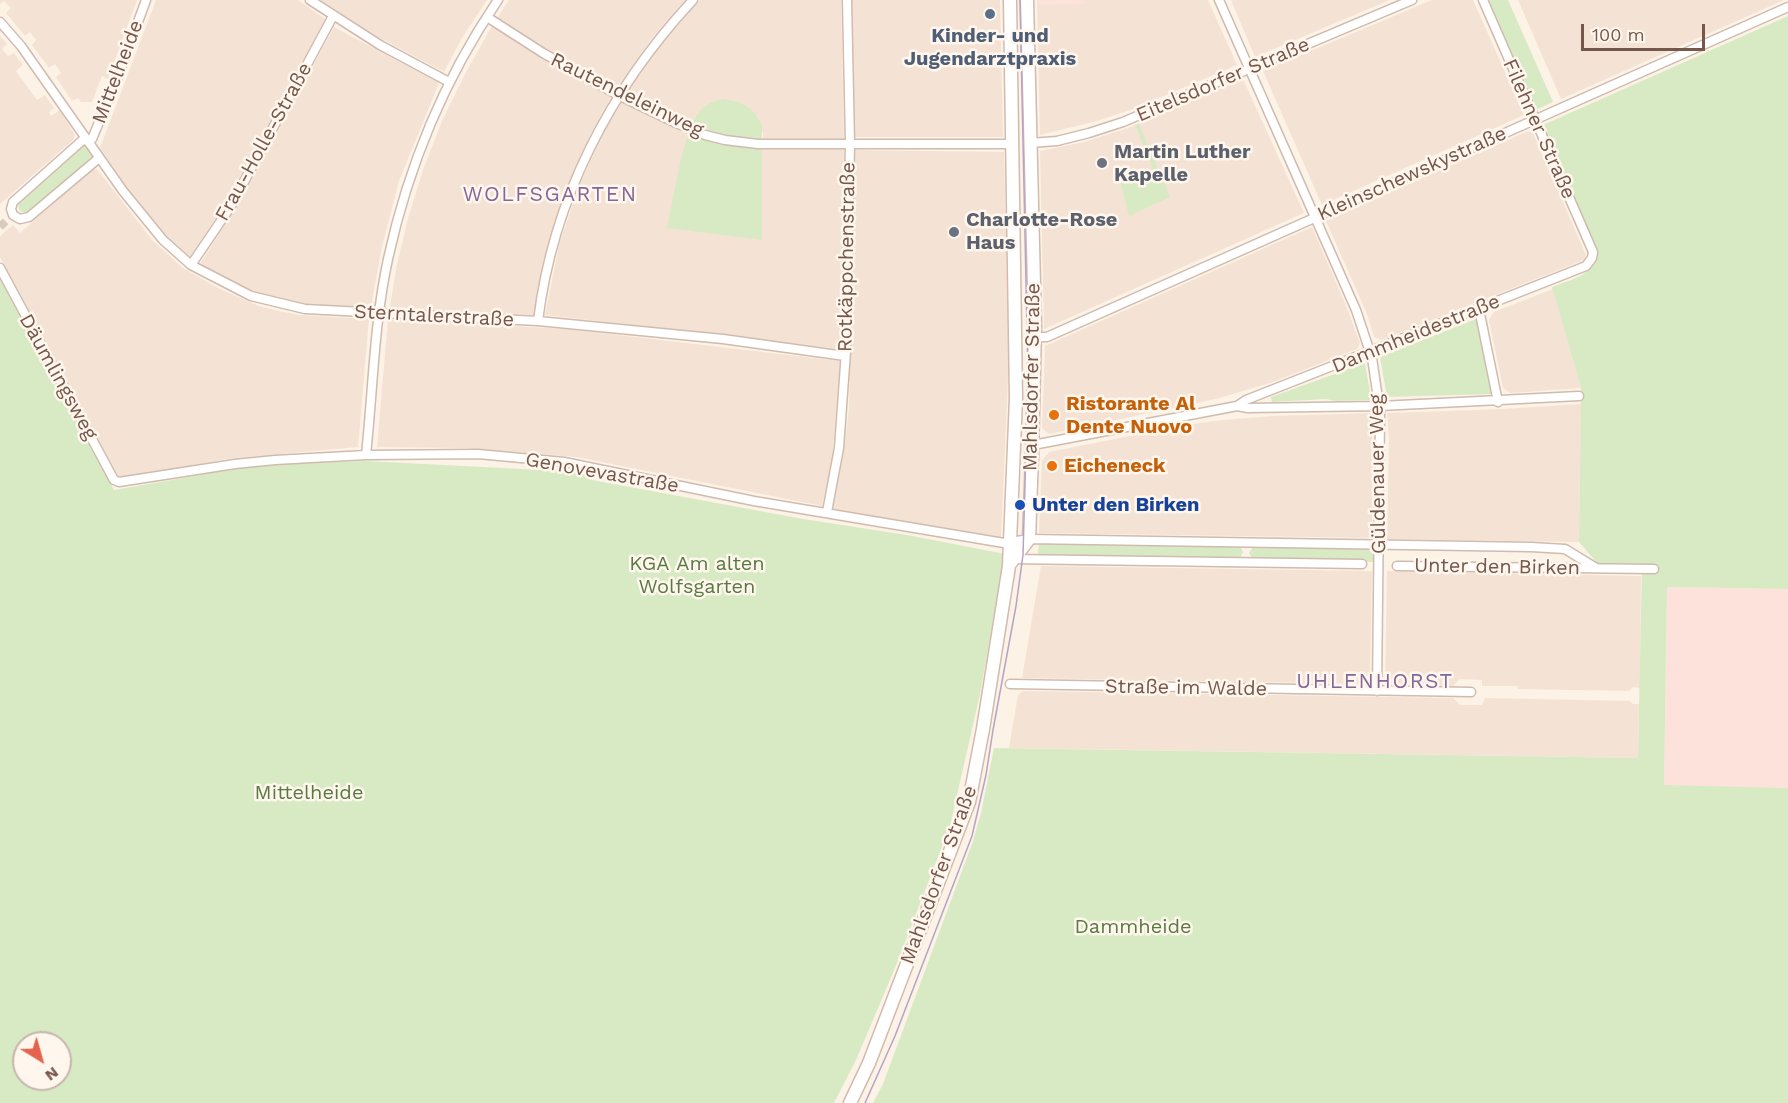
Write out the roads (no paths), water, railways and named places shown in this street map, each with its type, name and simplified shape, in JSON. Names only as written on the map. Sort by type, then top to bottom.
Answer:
[{"type":"main road","name":"Mahlsdorfer Straße","points":[[850,1103],[869,1063],[969,802],[1010,561],[1016,398],[1010,0]]},
{"type":"main road","name":"Mahlsdorfer Straße","points":[[1010,561],[1029,539],[1033,445],[1035,337],[1027,0]]},
{"type":"main road","points":[[1013,144],[1030,143]]},
{"type":"street","name":"Mittelheide","points":[[99,158],[29,217],[20,219],[11,217],[13,202],[87,140],[92,139],[146,0]]},
{"type":"street","points":[[310,0],[380,45],[450,82]]},
{"type":"street","points":[[366,455],[380,313],[388,260],[401,209],[419,153],[450,82],[498,0]]},
{"type":"street","points":[[538,321],[549,260],[565,205],[589,147],[618,95],[661,36],[693,0]]},
{"type":"street","name":"Rotkäppchenstraße","points":[[827,512],[839,448],[845,356],[850,143],[847,0]]},
{"type":"street","name":"Güldenauer Weg","points":[[1219,0],[1316,217],[1356,310],[1371,353],[1380,406],[1377,691]]},
{"type":"street","name":"Eitelsdorfer Straße","points":[[1030,143],[1078,136],[1123,122],[1412,0]]},
{"type":"street","name":"Filehner Straße","points":[[1483,0],[1593,252],[1592,258]]},
{"type":"street","name":"Kleinschewskystraße","points":[[1035,337],[1047,337],[1788,7]]},
{"type":"street","name":"Frau-Holle-Straße","points":[[191,265],[231,206],[333,16]]},
{"type":"street","name":"Rautendeleinweg","points":[[487,17],[543,53],[618,95],[693,131],[725,140],[758,144],[1013,144]]},
{"type":"street","name":"Sterntalerstraße","points":[[0,22],[21,46],[145,221],[191,265],[240,292],[265,301],[305,309],[538,321],[723,339],[845,356]]},
{"type":"street","name":"Dammheidestraße","points":[[1237,406],[1246,400],[1371,353],[1586,266],[1592,258]]},
{"type":"street","name":"Däumlingsweg","points":[[0,268],[114,480],[119,482]]},
{"type":"street","points":[[1479,309],[1498,402]]},
{"type":"street","points":[[1033,445],[1237,406],[1248,408],[1380,406],[1498,402],[1579,396]]},
{"type":"street","name":"Genovevastraße","points":[[119,482],[235,464],[366,455],[478,454],[564,462],[754,501],[1004,543],[1029,539]]},
{"type":"street","name":"Unter den Birken","points":[[1029,539],[1565,549],[1596,568]]},
{"type":"street","points":[[1010,561],[1362,564]]},
{"type":"street","name":"Unter den Birken","points":[[1397,566],[1654,569]]},
{"type":"street","name":"Straße im Walde","points":[[1010,684],[1471,692]]},
{"type":"tunnel","points":[[0,227],[8,219]]},
{"type":"tram line","points":[[865,1103],[895,1036],[972,836],[986,775],[1016,606],[1023,555],[1028,376],[1020,0]]},
{"type":"place","name":"Kinder- und Jugendarztpraxis","points":[[990,14]]},
{"type":"place","name":"Martin Luther Kapelle","points":[[1102,163]]},
{"type":"place","name":"Charlotte-Rose Haus","points":[[954,232]]},
{"type":"place","name":"Ristorante Al Dente Nuovo","points":[[1054,415]]},
{"type":"place","name":"Eicheneck","points":[[1052,466]]},
{"type":"place","name":"Unter den Birken","points":[[1020,505]]},
{"type":"district","name":"WOLFSGARTEN","points":[[550,195]]},
{"type":"district","name":"UHLENHORST","points":[[1375,682]]},
{"type":"park label","name":"KGA Am alten Wolfsgarten","points":[[697,576]]},
{"type":"park label","name":"Dammheide","points":[[1133,927]]}]
